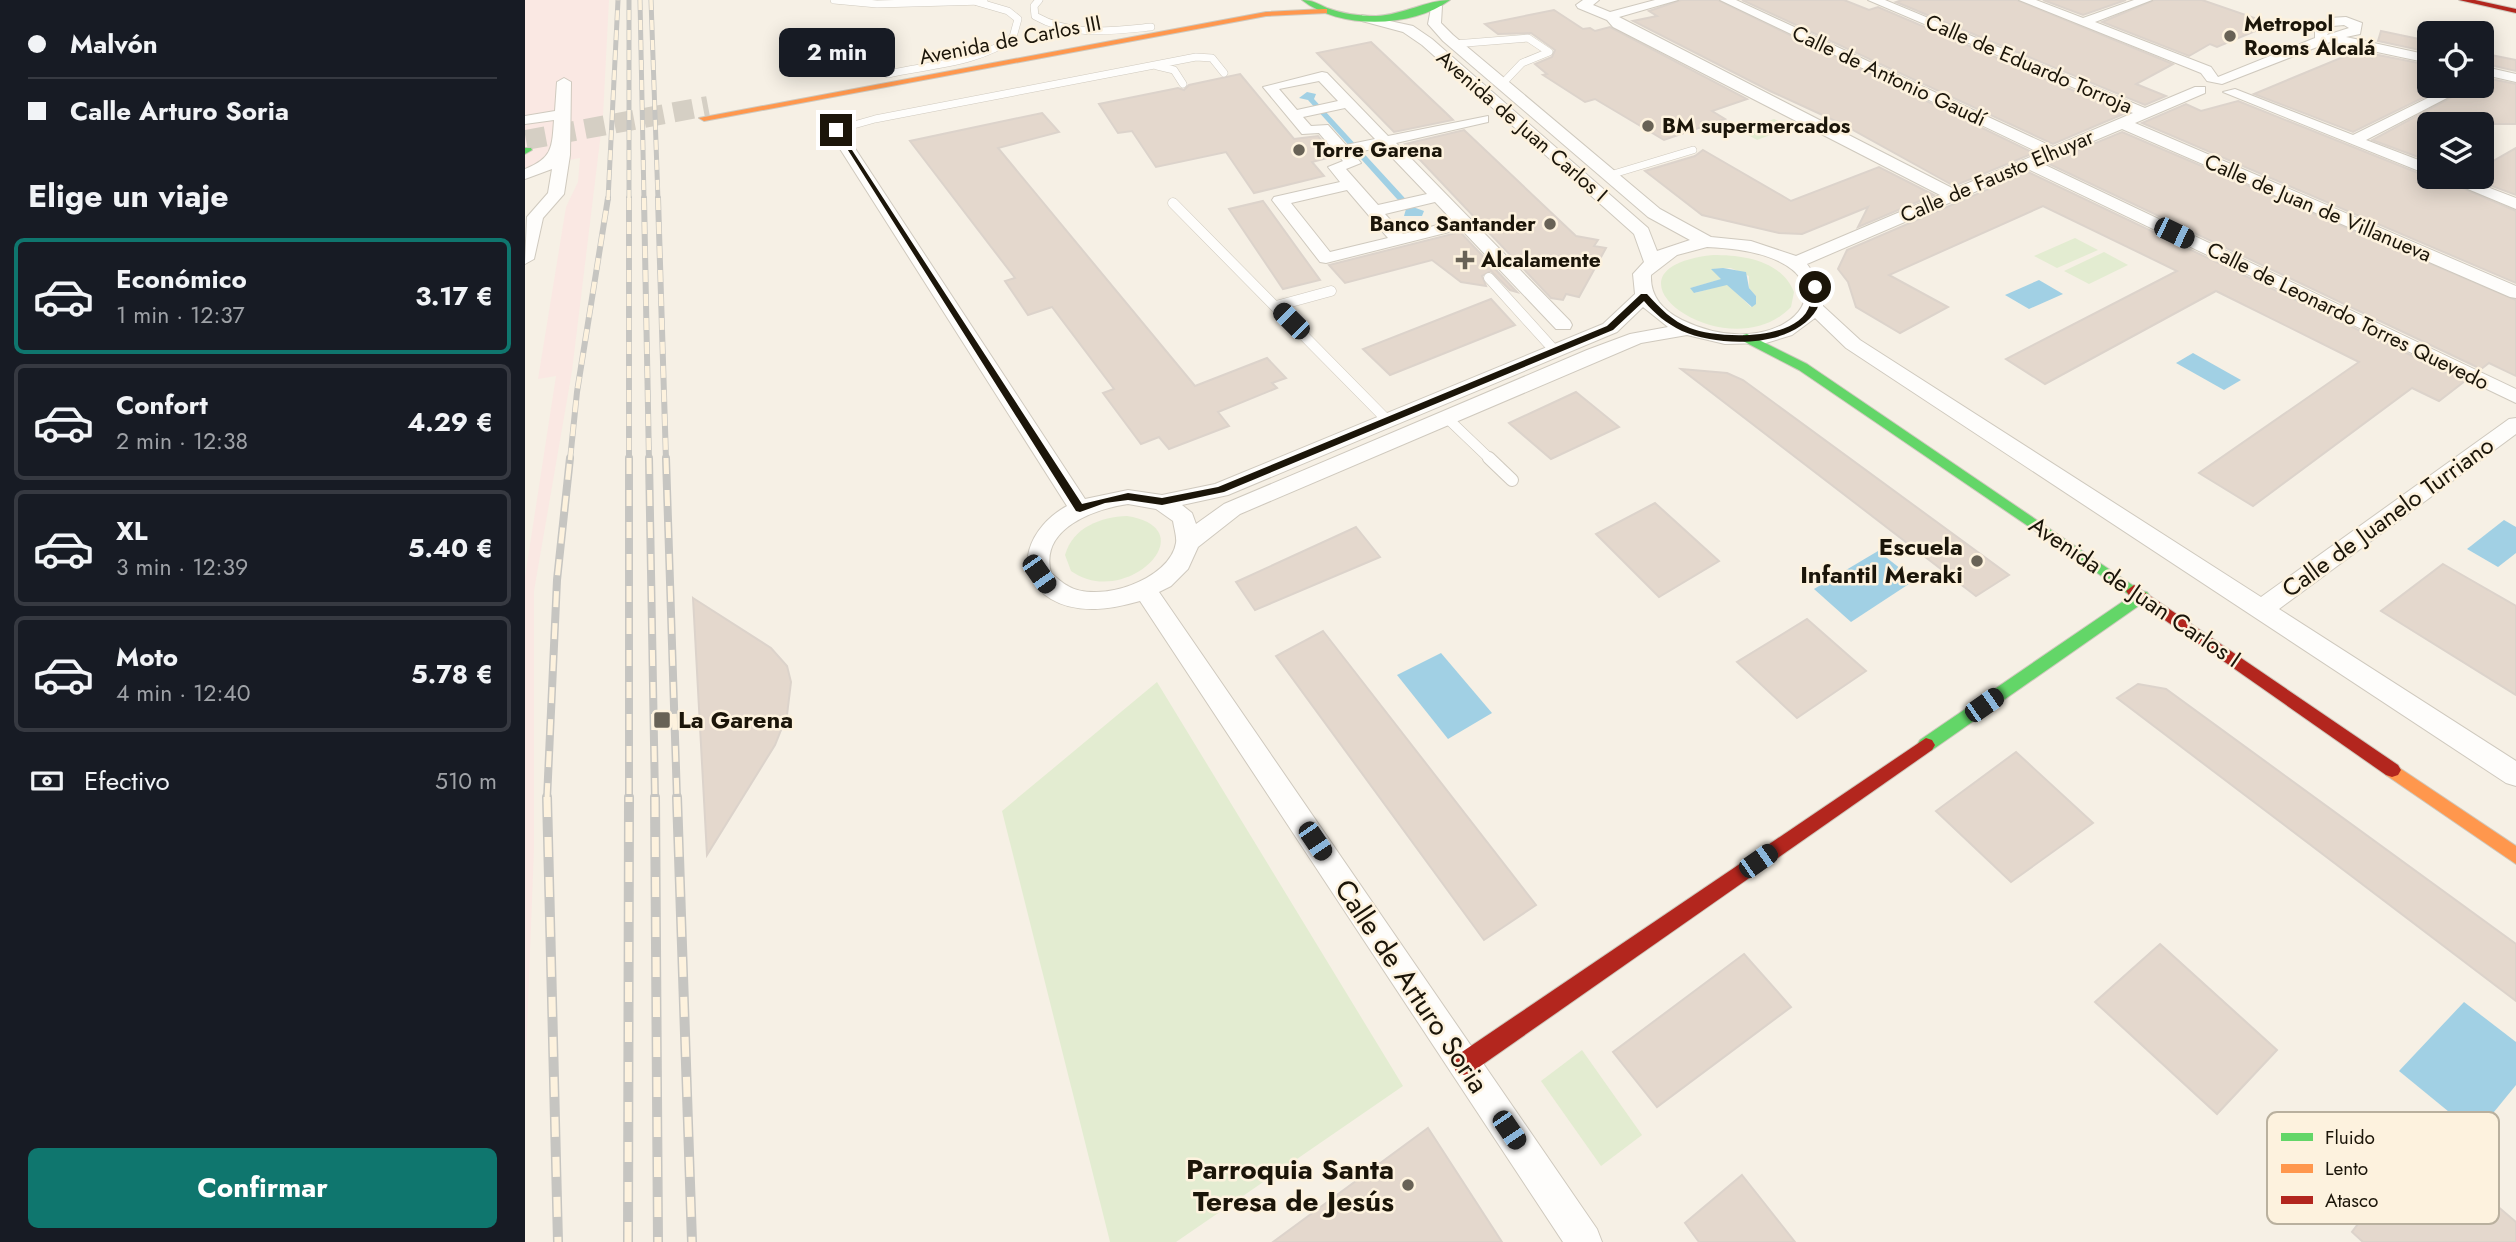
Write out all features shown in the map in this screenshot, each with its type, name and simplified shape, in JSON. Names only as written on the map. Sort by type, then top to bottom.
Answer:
[{"type":"main road","name":"Avenida de Carlos III","points":[[1280,0],[1151,27],[888,74],[706,112],[1266,14],[1324,11]]},
{"type":"main road","points":[[1305,0],[1324,11],[1367,18],[1405,15],[1441,3]]},
{"type":"main road","points":[[2463,0],[2516,11]]},
{"type":"main road","points":[[2496,0],[2516,4]]},
{"type":"main road","name":"Avenida de Juan Carlos I","points":[[1747,338],[1803,367],[2142,596],[2516,856]]},
{"type":"main road","points":[[1464,1063],[2142,596]]},
{"type":"street","points":[[1594,0],[1583,5],[1615,14],[1672,0]]},
{"type":"street","name":"Calle de Antonio Gaudí","points":[[1726,0],[2053,153]]},
{"type":"street","name":"Calle de Eduardo Torroja","points":[[1874,0],[2144,113]]},
{"type":"street","points":[[2025,0],[2206,70],[2221,83]]},
{"type":"street","points":[[2084,22],[2146,0]]},
{"type":"street","name":"Avenida de Juan Carlos I","points":[[1441,3],[1434,24],[1454,44],[1654,213],[1707,242]]},
{"type":"street","points":[[1615,14],[1618,24],[1952,195]]},
{"type":"street","name":"Avenida de Juan Carlos I","points":[[1367,18],[1408,29],[1427,42],[1642,232],[1652,261]]},
{"type":"street","points":[[2417,57],[2328,39],[2221,83],[2200,90],[2191,83],[2193,79],[2221,83],[2417,165]]},
{"type":"street","points":[[2494,75],[2516,78]]},
{"type":"street","points":[[1399,240],[1336,167],[1353,163],[1351,149],[1323,128],[1307,131],[1270,87],[1322,76],[1563,325]]},
{"type":"street","points":[[525,258],[530,218],[549,204],[558,184],[565,82]]},
{"type":"street","name":"Calle de Fausto Elhuyar","points":[[1795,263],[2200,90]]},
{"type":"street","points":[[2354,140],[2439,98]]},
{"type":"street","points":[[1293,115],[1347,103]]},
{"type":"street","points":[[525,120],[562,114]]},
{"type":"street","points":[[1351,149],[1483,118]]},
{"type":"street","name":"Calle de Juan de Villanueva","points":[[2120,123],[2516,293]]},
{"type":"street","points":[[836,130],[1080,509]]},
{"type":"street","points":[[528,173],[546,166],[560,149]]},
{"type":"street","name":"Calle de Leonardo Torres Quevedo","points":[[2028,163],[2516,397]]},
{"type":"street","points":[[528,173],[547,176],[558,184]]},
{"type":"street","points":[[1351,184],[1280,200],[1326,258],[1464,223]]},
{"type":"street","points":[[2480,189],[2513,201]]},
{"type":"street","points":[[1375,211],[1438,195]]},
{"type":"street","points":[[1707,242],[1754,246],[1795,263],[1808,275],[1815,287],[1814,307],[1796,326],[1774,334],[1747,338],[1716,337],[1686,330],[1661,316],[1644,296],[1642,274],[1652,261],[1676,249],[1707,242]]},
{"type":"street","points":[[1644,296],[1610,328],[1220,490],[1162,502],[1128,497],[1103,500],[1080,509],[1049,532],[1040,546],[1037,561],[1039,574],[1048,586],[1062,595],[1080,600],[1102,601],[1145,590],[1165,578],[1180,564],[1189,541],[1232,509],[1624,342],[1686,330]]},
{"type":"street","points":[[1814,307],[1853,344],[2516,775]]},
{"type":"street","name":"Calle de Juanelo Turriano","points":[[2261,610],[2516,424]]},
{"type":"street","points":[[1162,502],[1184,518],[1189,541]]},
{"type":"street","name":"Calle de Arturo Soria","points":[[1145,590],[1584,1242]]},
{"type":"lane","points":[[836,0],[877,4],[989,0]]},
{"type":"lane","points":[[1039,0],[1034,6],[1035,16],[1059,29],[1091,31],[1151,27]]},
{"type":"lane","points":[[888,74],[973,54],[1013,37],[1018,29],[1018,19],[1008,10],[977,2]]},
{"type":"lane","points":[[1454,44],[1528,38],[1549,52],[1522,63],[1503,83]]},
{"type":"lane","points":[[836,130],[901,113],[1204,58],[1212,58],[1224,73]]},
{"type":"lane","points":[[1150,66],[1174,70],[1183,84]]},
{"type":"lane","points":[[1610,175],[1693,149]]},
{"type":"lane","points":[[1173,203],[1388,421]]},
{"type":"lane","points":[[1508,282],[1492,282],[1555,351]]},
{"type":"lane","points":[[1276,306],[1331,291]]},
{"type":"lane","points":[[1446,418],[1512,480]]},
{"type":"shaded area","points":[[525,0],[609,0],[603,116],[572,371],[534,591],[534,849],[525,1082],[525,577],[556,376],[538,379],[566,207],[578,182],[580,158],[525,168]]},
{"type":"green space","points":[[1774,119],[1791,127],[1757,140],[1741,131]]},
{"type":"green space","points":[[2075,238],[2098,250],[2057,268],[2034,256]]},
{"type":"green space","points":[[2104,252],[2128,265],[2089,284],[2064,271]]},
{"type":"green space","points":[[1713,255],[1748,258],[1771,266],[1788,281],[1794,292],[1791,307],[1764,324],[1734,329],[1705,323],[1680,311],[1664,295],[1662,278],[1677,264]],"holes":[[[1731,268],[1749,276],[1749,288],[1756,296],[1751,307],[1727,284],[1695,293],[1690,288],[1722,279],[1712,269]]]},
{"type":"green space","points":[[1127,516],[1150,524],[1160,536],[1159,549],[1150,563],[1134,574],[1114,581],[1092,580],[1071,571],[1065,555],[1074,537],[1098,521]]},
{"type":"green space","points":[[1157,682],[1403,1086],[1176,1242],[1110,1242],[1002,811]]},
{"type":"green space","points":[[1582,1050],[1642,1135],[1601,1166],[1541,1081]]},
{"type":"water","points":[[1307,92],[1316,94],[1314,99],[1413,207],[1424,211],[1422,216],[1404,216],[1406,209],[1308,100],[1299,98]]},
{"type":"water","points":[[1711,269],[1746,272],[1749,288],[1756,296],[1756,304],[1752,307],[1727,285],[1694,293],[1690,288],[1721,279]]},
{"type":"water","points":[[2039,280],[2063,294],[2029,309],[2005,295]]},
{"type":"water","points":[[2193,353],[2241,380],[2224,390],[2176,363]]},
{"type":"water","points":[[2504,520],[2516,527],[2516,553],[2498,567],[2467,549]]},
{"type":"water","points":[[1878,551],[1915,580],[1851,622],[1814,589]]},
{"type":"water","points":[[1441,653],[1492,713],[1448,739],[1397,675]]},
{"type":"water","points":[[2464,1002],[2516,1042],[2516,1085],[2494,1112],[2449,1112],[2399,1071]]},
{"type":"building","points":[[1681,0],[1718,0],[2034,153],[1954,186],[1842,124],[1770,91],[1633,21],[1657,16],[1649,11]]},
{"type":"building","points":[[1742,0],[1844,0],[1869,10],[1878,7],[2126,113],[2053,144]]},
{"type":"building","points":[[2017,0],[2173,64],[2136,84],[2166,96],[2145,105],[1896,2]]},
{"type":"building","points":[[2043,0],[2126,0],[2083,15]]},
{"type":"building","points":[[2154,0],[2202,0],[2272,24],[2217,47],[2210,44],[2189,56],[2102,22]]},
{"type":"building","points":[[1554,10],[1583,29],[1590,28],[1595,31],[1610,27],[1747,99],[1712,111],[1725,119],[1664,140],[1595,99],[1585,102],[1543,75],[1547,74],[1535,64],[1552,57],[1555,50],[1531,33],[1498,34],[1485,24]]},
{"type":"building","points":[[2381,31],[2417,38],[2417,49],[2378,41]]},
{"type":"building","points":[[1371,42],[1453,120],[1394,132],[1317,53]]},
{"type":"building","points":[[2355,52],[2372,58],[2373,54],[2417,63],[2417,98],[2422,98],[2353,132],[2254,94]]},
{"type":"building","points":[[2494,56],[2516,60],[2516,71],[2494,66]]},
{"type":"building","points":[[1240,74],[1294,139],[1318,136],[1335,156],[1312,162],[1324,176],[1254,193],[1226,152],[1156,167],[1132,131],[1118,133],[1099,104],[1178,88],[1184,90],[1189,85]]},
{"type":"building","points":[[2494,80],[2516,84],[2516,124],[2494,124],[2494,112],[2424,112],[2450,98],[2494,98]]},
{"type":"building","points":[[2238,101],[2417,173],[2417,189],[2465,189],[2516,211],[2516,283],[2142,123],[2186,104],[2201,111]]},
{"type":"building","points":[[1042,113],[1059,132],[998,148],[1195,386],[1267,358],[1286,378],[1272,383],[1277,388],[1218,412],[1229,426],[1169,449],[1159,437],[1141,444],[1103,393],[1114,389],[1052,307],[1028,315],[1005,281],[1015,278],[910,141]]},
{"type":"building","points":[[2417,116],[2417,157],[2372,140]]},
{"type":"building","points":[[1464,130],[1576,236],[1598,240],[1594,246],[1606,248],[1579,297],[1566,294],[1563,300],[1551,298],[1405,144]]},
{"type":"building","points":[[2122,132],[2516,300],[2516,376],[2489,363],[2481,369],[2047,163]]},
{"type":"building","points":[[2516,148],[2516,195],[2494,187],[2494,161]]},
{"type":"building","points":[[1703,150],[1791,201],[1879,167],[1934,195],[1858,227],[1868,207],[1802,234],[1779,233],[1702,215],[1645,171],[1695,156]]},
{"type":"building","points":[[2028,172],[2465,381],[2439,401],[2412,388],[2253,506],[2199,473],[2359,362],[2216,291],[2045,384],[2006,359],[2177,271],[2043,206],[1889,275],[1948,307],[1900,333],[1856,307],[1848,282],[1838,269],[1847,250]]},
{"type":"building","points":[[1263,201],[1320,280],[1283,289],[1229,209]]},
{"type":"building","points":[[1460,232],[1517,292],[1510,290],[1491,271],[1482,276],[1486,286],[1461,282],[1432,260],[1345,283],[1329,265]]},
{"type":"building","points":[[1491,299],[1515,325],[1390,375],[1363,349]]},
{"type":"building","points":[[1681,369],[1727,373],[1743,380],[2009,575],[1976,596]]},
{"type":"building","points":[[1576,392],[1619,427],[1551,459],[1509,423]]},
{"type":"building","points":[[1655,503],[1719,561],[1659,597],[1596,534]]},
{"type":"building","points":[[1356,527],[1380,557],[1255,610],[1236,582]]},
{"type":"building","points":[[2443,564],[2516,606],[2516,695],[2381,611]]},
{"type":"building","name":"La Garena","points":[[693,598],[771,648],[787,666],[791,682],[787,715],[775,745],[707,855]]},
{"type":"building","points":[[1807,619],[1866,671],[1797,718],[1737,662]]},
{"type":"building","points":[[1323,631],[1536,905],[1484,940],[1276,656]]},
{"type":"building","points":[[2138,684],[2166,689],[2516,944],[2516,1001],[2117,698]]},
{"type":"building","points":[[2016,752],[2093,823],[2011,882],[1936,811]]},
{"type":"building","points":[[2160,944],[2277,1050],[2217,1114],[2095,1002]]},
{"type":"building","points":[[1744,954],[1791,1007],[1657,1107],[1613,1052]]},
{"type":"building","name":"Parroquia Santa Teresa de Jesús","points":[[1428,1128],[1502,1242],[1273,1242]]},
{"type":"building","points":[[1742,1175],[1795,1242],[1699,1242],[1685,1223]]},
{"type":"building","points":[[2499,1208],[2516,1222],[2516,1242],[2363,1242],[2352,1232],[2358,1224],[2499,1224]]},
{"type":"tunnel","points":[[526,140],[708,106]]},
{"type":"railway","points":[[608,200],[618,0]]},
{"type":"railway","points":[[629,0],[629,797]]},
{"type":"railway","points":[[640,0],[644,200]]},
{"type":"railway","points":[[651,0],[658,200]]},
{"type":"railway","points":[[570,460],[577,392],[608,198]]},
{"type":"railway","points":[[644,198],[649,460]]},
{"type":"railway","points":[[658,198],[666,460]]},
{"type":"railway","points":[[547,798],[557,580],[570,458]]},
{"type":"railway","points":[[649,458],[655,799]]},
{"type":"railway","points":[[666,458],[677,799]]},
{"type":"railway","points":[[628,1242],[629,797]]},
{"type":"railway","points":[[655,797],[658,1242]]},
{"type":"railway","points":[[677,797],[692,1242]]},
{"type":"railway","points":[[547,798],[558,1242]]},
{"type":"traffic: fast","points":[[1306,0],[1322,9],[1357,18],[1394,17],[1446,0]]},
{"type":"traffic: fast","points":[[1747,338],[1803,367],[2134,591]]},
{"type":"traffic: fast","points":[[1926,745],[2142,596]]},
{"type":"traffic: slow","points":[[704,118],[1266,14],[1324,11]]},
{"type":"traffic: slow","points":[[2392,770],[2516,856]]},
{"type":"traffic: jam","points":[[2463,0],[2516,11]]},
{"type":"traffic: jam","points":[[2134,591],[2392,770]]},
{"type":"traffic: jam","points":[[1464,1064],[1926,745]]},
{"type":"place","name":"Metropol Rooms Alcalá","points":[[2230,36]]},
{"type":"place","name":"BM supermercados","points":[[1648,126]]},
{"type":"place","name":"Torre Garena","points":[[1299,150]]},
{"type":"place","name":"Banco Santander","points":[[1550,224]]},
{"type":"place","name":"Alcalamente","points":[[1465,260]]},
{"type":"place","name":"Escuela Infantil Meraki","points":[[1977,561]]},
{"type":"place","name":"La Garena","points":[[662,720]]},
{"type":"place","name":"Parroquia Santa Teresa de Jesús","points":[[1408,1185]]},
{"type":"route","points":[[836,130],[1080,509],[1103,500],[1128,497],[1162,502],[1220,490],[1610,328],[1644,296],[1661,316],[1686,330],[1716,337],[1747,338],[1774,334],[1796,326],[1814,307],[1817,297],[1815,287]]}]
